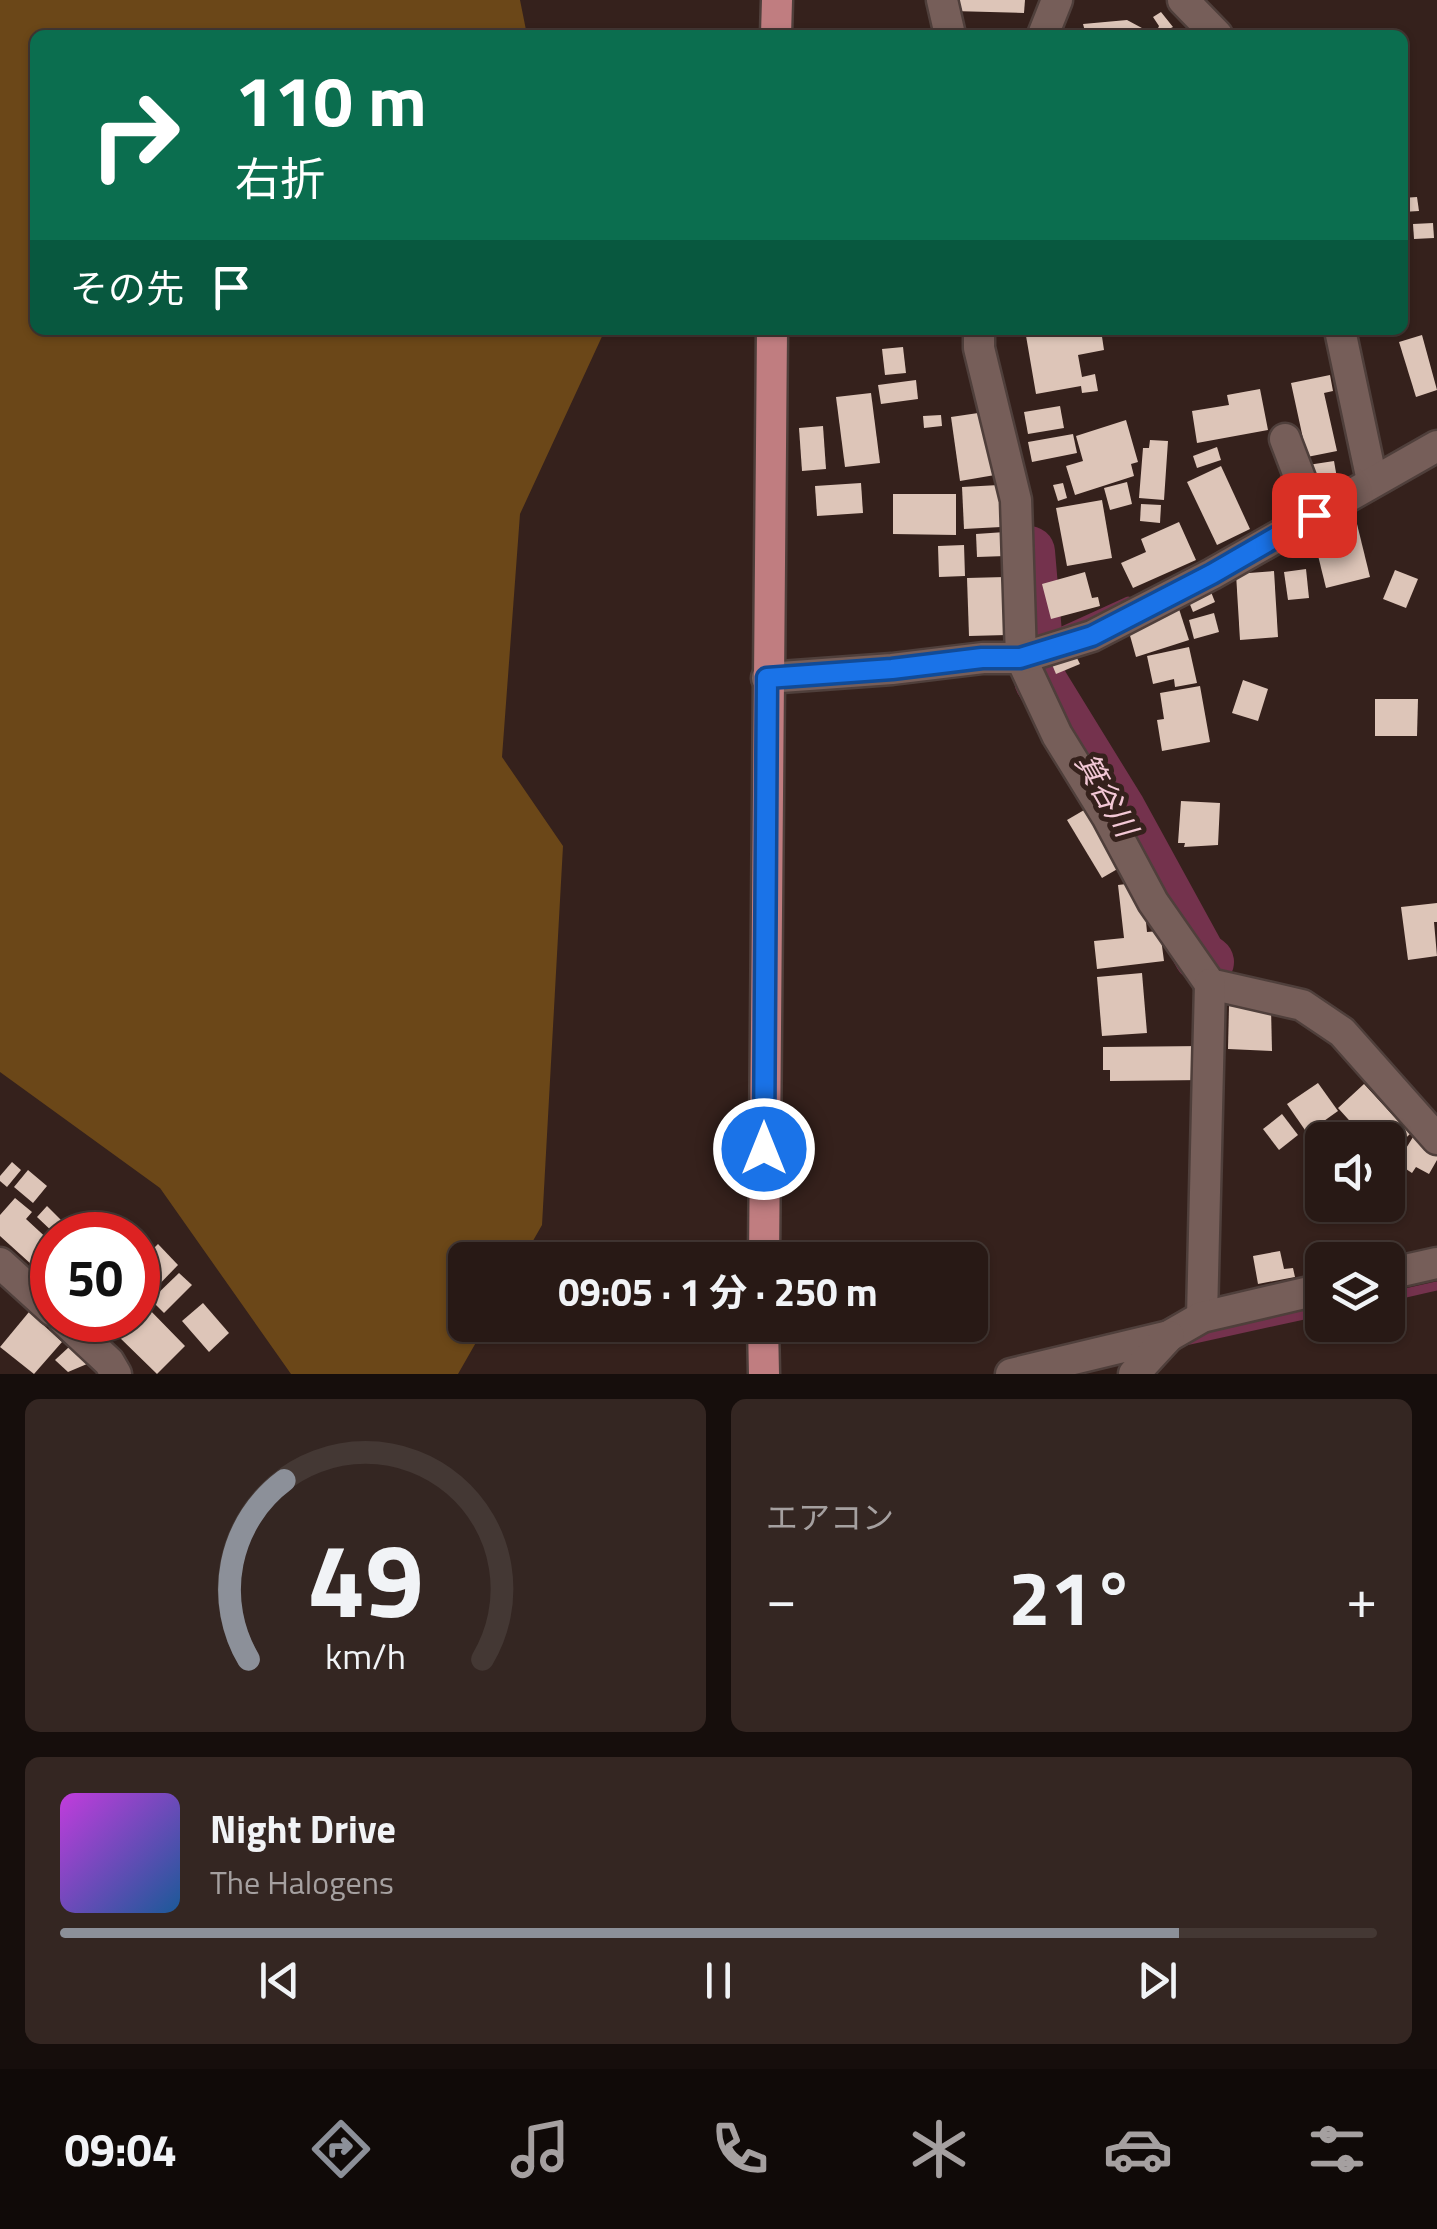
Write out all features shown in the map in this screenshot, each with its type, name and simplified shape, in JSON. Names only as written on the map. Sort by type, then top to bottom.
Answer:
[{"type":"main road","points":[[776,30],[777,0]]},
{"type":"main road","points":[[764,1242],[772,335]]},
{"type":"main road","points":[[764,1342],[764,1374]]},
{"type":"street","points":[[942,0],[949,30]]},
{"type":"street","points":[[1044,30],[1057,0]]},
{"type":"street","points":[[1182,0],[1212,30]]},
{"type":"street","points":[[980,335],[979,348],[1016,500],[1020,658],[1056,735],[1108,816],[1154,902],[1210,984],[1202,1316]]},
{"type":"street","points":[[1341,335],[1372,482]]},
{"type":"street","points":[[1285,439],[1314,515]]},
{"type":"street","points":[[767,678],[1020,658],[1092,636],[1212,574],[1437,446]]},
{"type":"street","points":[[1210,984],[1302,1005],[1329,1023],[1342,1032],[1437,1139]]},
{"type":"street","points":[[0,1263],[30,1290]]},
{"type":"street","points":[[1405,1270],[1437,1263]]},
{"type":"street","points":[[1134,1374],[1169,1336],[1202,1316],[1305,1293]]},
{"type":"street","points":[[1011,1374],[1169,1336]]},
{"type":"street","points":[[88,1342],[110,1362],[116,1374]]},
{"type":"shaded area","points":[[0,0],[520,0],[526,30],[30,30],[30,335],[603,335],[520,514],[502,757],[563,846],[542,1225],[532,1242],[448,1242],[448,1342],[476,1342],[458,1374],[291,1374],[160,1188],[0,1072]]},
{"type":"building","points":[[953,0],[1025,0],[1024,13],[953,11]]},
{"type":"building","points":[[1161,12],[1173,27],[1157,30],[1153,17]]},
{"type":"building","points":[[1127,20],[1146,30],[1085,30],[1083,24]]},
{"type":"building","points":[[1417,197],[1419,211],[1408,212],[1408,198]]},
{"type":"building","points":[[1433,223],[1434,238],[1414,239],[1413,224]]},
{"type":"building","points":[[1026,335],[1102,335],[1104,350],[1078,355],[1082,377],[1095,374],[1098,391],[1082,393],[1081,386],[1036,394]]},
{"type":"building","points":[[1422,335],[1437,390],[1416,397],[1399,342]]},
{"type":"building","points":[[903,347],[906,373],[885,375],[882,349]]},
{"type":"building","points":[[1330,375],[1333,391],[1324,393],[1337,451],[1307,457],[1291,383]]},
{"type":"building","points":[[916,380],[918,399],[881,404],[878,385]]},
{"type":"building","points":[[1260,389],[1268,430],[1197,443],[1192,411],[1229,405],[1227,395]]},
{"type":"building","points":[[871,393],[880,463],[845,467],[836,397]]},
{"type":"building","points":[[1060,406],[1064,428],[1028,434],[1024,412]]},
{"type":"building","points":[[985,412],[995,475],[960,481],[951,417]]},
{"type":"building","points":[[941,415],[942,426],[924,428],[923,416]]},
{"type":"building","points":[[1126,420],[1138,462],[1131,464],[1134,476],[1075,495],[1066,466],[1083,461],[1076,436]]},
{"type":"building","points":[[823,426],[826,469],[802,471],[799,428]]},
{"type":"building","points":[[1073,434],[1077,453],[1032,462],[1028,442]]},
{"type":"building","points":[[1150,440],[1168,441],[1164,500],[1139,498],[1143,448],[1149,448]]},
{"type":"building","points":[[1217,447],[1221,460],[1197,468],[1193,456]]},
{"type":"building","points":[[1334,461],[1338,484],[1312,488],[1308,465]]},
{"type":"building","points":[[1221,466],[1250,529],[1217,545],[1187,482]]},
{"type":"building","points":[[1127,482],[1132,504],[1110,510],[1104,488]]},
{"type":"building","points":[[861,483],[863,513],[817,516],[815,486]]},
{"type":"building","points":[[1063,483],[1067,498],[1058,501],[1053,485]]},
{"type":"building","points":[[999,485],[1001,527],[964,529],[962,487]]},
{"type":"building","points":[[893,494],[956,494],[956,535],[893,534]]},
{"type":"building","points":[[1102,500],[1112,558],[1067,566],[1056,508]]},
{"type":"building","points":[[1141,504],[1161,505],[1160,523],[1140,521]]},
{"type":"building","points":[[1356,520],[1370,577],[1326,588],[1312,531]]},
{"type":"building","points":[[1179,522],[1196,560],[1133,588],[1121,563],[1146,552],[1141,539]]},
{"type":"building","points":[[1005,532],[1006,556],[977,557],[976,534]]},
{"type":"building","points":[[964,545],[965,576],[939,577],[938,546]]},
{"type":"building","points":[[1306,569],[1309,598],[1288,600],[1284,572]]},
{"type":"building","points":[[1395,570],[1418,579],[1406,608],[1383,599]]},
{"type":"building","points":[[1274,571],[1278,637],[1240,640],[1236,574]]},
{"type":"building","points":[[1085,572],[1092,598],[1098,597],[1100,606],[1051,619],[1042,584]]},
{"type":"building","points":[[1005,577],[1007,635],[969,636],[967,578]]},
{"type":"building","points":[[1209,587],[1215,602],[1193,612],[1187,597]]},
{"type":"building","points":[[1179,609],[1189,640],[1136,657],[1127,625]]},
{"type":"building","points":[[1214,613],[1219,632],[1194,639],[1189,620]]},
{"type":"building","points":[[1189,647],[1197,683],[1175,687],[1174,679],[1153,684],[1147,656]]},
{"type":"building","points":[[1074,652],[1080,664],[1056,674],[1051,662]]},
{"type":"building","points":[[1243,680],[1268,689],[1258,721],[1232,713]]},
{"type":"building","points":[[1200,686],[1210,742],[1162,751],[1157,720],[1164,719],[1160,693]]},
{"type":"building","points":[[1375,699],[1418,699],[1417,736],[1375,736]]},
{"type":"building","points":[[1181,801],[1220,803],[1218,845],[1184,847],[1185,843],[1178,843]]},
{"type":"building","points":[[1091,806],[1126,864],[1102,878],[1067,820]]},
{"type":"building","points":[[1135,883],[1144,901],[1147,932],[1160,931],[1164,961],[1097,969],[1094,941],[1124,938],[1118,885]]},
{"type":"building","points":[[1437,903],[1437,956],[1408,960],[1401,907]]},
{"type":"building","points":[[1142,973],[1147,1033],[1102,1036],[1097,977]]},
{"type":"building","points":[[1229,1006],[1271,1008],[1272,1051],[1228,1049]]},
{"type":"building","points":[[1204,1046],[1204,1080],[1110,1081],[1110,1070],[1103,1070],[1103,1047]]},
{"type":"building","points":[[1318,1083],[1338,1111],[1322,1122],[1305,1122],[1305,1130],[1287,1104]]},
{"type":"building","points":[[1364,1084],[1399,1122],[1351,1122],[1338,1108]]},
{"type":"building","points":[[1282,1114],[1298,1135],[1279,1150],[1263,1129]]},
{"type":"building","points":[[1413,1137],[1437,1151],[1429,1174],[1416,1167],[1412,1173],[1405,1168],[1405,1150]]},
{"type":"building","points":[[12,1162],[21,1170],[7,1187],[0,1176]]},
{"type":"building","points":[[28,1170],[47,1186],[33,1203],[14,1187]]},
{"type":"building","points":[[15,1198],[32,1212],[26,1219],[30,1223],[30,1263],[0,1236],[0,1215]]},
{"type":"building","points":[[160,1246],[178,1265],[160,1284]]},
{"type":"building","points":[[1280,1251],[1284,1269],[1293,1268],[1295,1277],[1258,1284],[1253,1256]]},
{"type":"building","points":[[179,1273],[192,1285],[164,1313],[160,1309],[160,1291]]},
{"type":"building","points":[[203,1303],[229,1333],[209,1352],[182,1321]]},
{"type":"building","points":[[29,1312],[30,1342],[62,1342],[34,1374],[0,1347]]},
{"type":"building","points":[[160,1320],[185,1346],[157,1374],[124,1342],[160,1342]]},
{"type":"building","points":[[69,1347],[87,1364],[68,1372],[55,1360]]},
{"type":"waterway","name":"箕谷川","points":[[1029,552],[1040,680],[1120,810],[1200,956],[1208,962]]},
{"type":"waterway","points":[[1060,632],[1128,601]]},
{"type":"waterway","points":[[1405,1293],[1437,1286]]},
{"type":"waterway","points":[[1185,1341],[1305,1315]]},
{"type":"route","points":[[764,1149],[767,678],[1020,658],[1092,636],[1314,515]]}]
